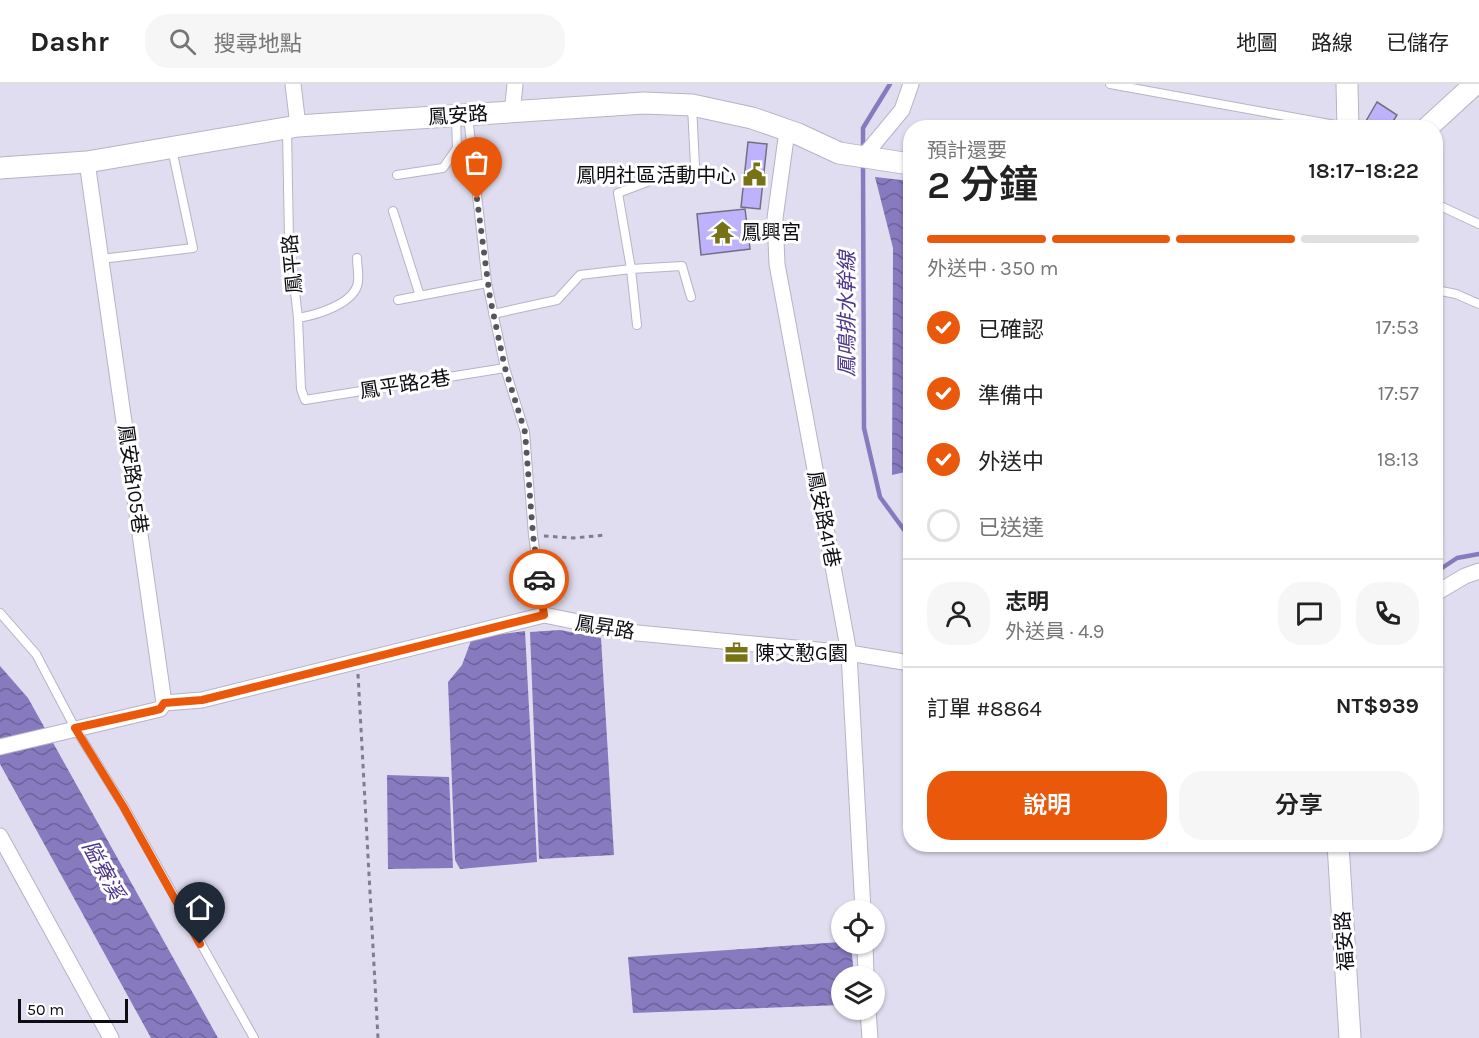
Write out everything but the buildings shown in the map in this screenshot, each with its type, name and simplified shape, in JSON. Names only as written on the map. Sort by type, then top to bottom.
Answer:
[{"type":"street","name":"鳳平路","points":[[292,127],[294,84]]},
{"type":"street","points":[[510,111],[515,84]]},
{"type":"street","points":[[863,157],[902,110],[911,84]]},
{"type":"street","points":[[1347,84],[1347,120]]},
{"type":"street","points":[[1436,120],[1475,84]]},
{"type":"street","name":"鳳安路","points":[[0,168],[87,162],[292,127],[644,103],[692,105],[752,118],[788,130],[838,153],[903,163]]},
{"type":"street","name":"鳳安路41巷","points":[[788,130],[775,218],[777,264],[849,652],[862,900]]},
{"type":"street","name":"鳳安路105巷","points":[[87,162],[164,703]]},
{"type":"street","points":[[1443,589],[1479,571]]},
{"type":"street","name":"鳳昇路","points":[[164,703],[202,700],[544,615],[627,632],[849,652],[903,662]]},
{"type":"street","points":[[0,747],[160,709],[164,703]]},
{"type":"street","points":[[0,836],[111,1038]]},
{"type":"street","name":"福安路","points":[[1338,852],[1350,1038]]},
{"type":"street","points":[[869,1020],[870,1038]]},
{"type":"lane","points":[[1110,84],[1304,120]]},
{"type":"lane","points":[[637,325],[631,268],[618,194],[695,166],[692,105]]},
{"type":"lane","points":[[397,175],[443,168],[457,148],[462,115]]},
{"type":"lane","points":[[462,115],[493,314],[505,368],[525,432],[533,535],[544,615]]},
{"type":"lane","name":"鳳平路","points":[[292,127],[289,239],[298,318],[301,389],[305,400]]},
{"type":"lane","points":[[100,259],[193,248],[172,149]]},
{"type":"lane","points":[[1443,207],[1479,224]]},
{"type":"lane","points":[[393,211],[420,296]]},
{"type":"lane","points":[[298,318],[320,314],[350,297],[358,285],[357,258]]},
{"type":"lane","points":[[493,314],[556,300],[580,275],[631,268],[682,266],[691,297]]},
{"type":"lane","points":[[398,300],[487,283]]},
{"type":"lane","points":[[1443,291],[1456,294],[1479,304]]},
{"type":"lane","name":"鳳平路2巷","points":[[305,400],[505,368]]},
{"type":"lane","points":[[0,613],[36,654],[75,728],[123,806],[254,1038]]},
{"type":"path","points":[[533,535],[573,538],[606,535]]},
{"type":"path","points":[[357,661],[378,1038]]},
{"type":"water","points":[[875,177],[903,180],[903,473],[892,475],[893,248]]},
{"type":"water","points":[[560,630],[601,638],[614,855],[539,859],[530,632]]},
{"type":"water","points":[[525,631],[537,862],[460,869],[455,860],[448,682],[462,665],[472,638]]},
{"type":"water","name":"隘寮溪","points":[[0,666],[28,698],[218,1038],[151,1038],[0,764]]},
{"type":"water","points":[[387,775],[449,777],[453,868],[388,869]]},
{"type":"water","points":[[831,943],[831,954],[852,954],[853,966],[831,966],[831,1005],[633,1013],[628,957]]},
{"type":"waterway","name":"鳳鳴排水幹線","points":[[863,149],[863,128],[890,84]]},
{"type":"waterway","name":"鳳鳴排水幹線","points":[[863,164],[864,428],[880,497],[903,528]]},
{"type":"waterway","name":"鳳鳴排水幹線","points":[[1443,567],[1457,558],[1479,554]]},
{"type":"way so far","points":[[477,199],[490,298],[505,368],[525,432],[533,535],[539,579]]},
{"type":"place","name":"鳳明社區活動中心","points":[[754,175]]},
{"type":"place","name":"鳳興宮","points":[[723,232]]},
{"type":"place","name":"陳文懃G園","points":[[737,653]]},
{"type":"route","points":[[200,944],[123,806],[75,728],[160,709],[164,703],[202,700],[544,615],[539,579]]}]
